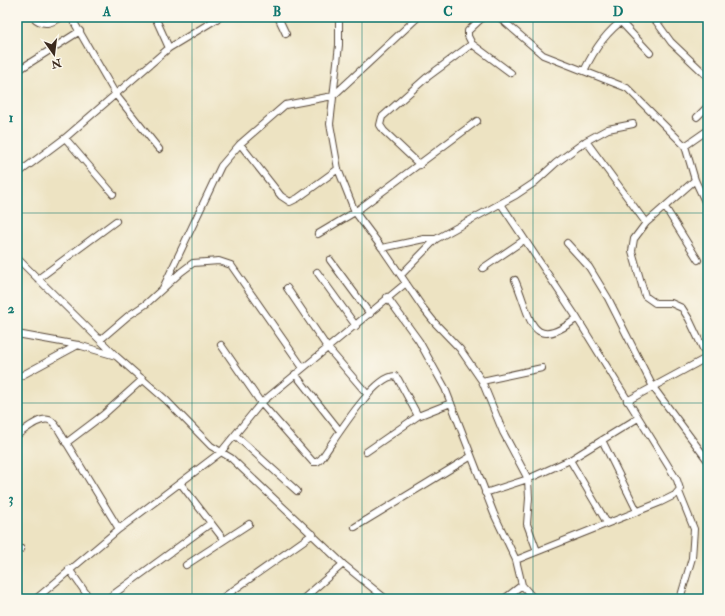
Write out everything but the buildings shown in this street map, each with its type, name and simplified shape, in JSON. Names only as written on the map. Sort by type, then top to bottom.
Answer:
[{"type":"street","points":[[33,17],[39,22],[48,24],[62,17]]},
{"type":"street","points":[[71,17],[116,95],[159,149]]},
{"type":"street","points":[[155,17],[169,48]]},
{"type":"street","points":[[17,174],[116,95],[169,48],[220,17]]},
{"type":"street","points":[[278,17],[286,34]]},
{"type":"street","points":[[163,288],[221,166],[240,144],[270,116],[285,105],[333,96],[418,17]]},
{"type":"street","points":[[483,17],[468,31],[468,36],[472,44],[511,72]]},
{"type":"street","points":[[499,17],[543,55],[627,88],[685,146],[695,180],[708,208]]},
{"type":"street","points":[[584,71],[598,44],[627,17]]},
{"type":"street","points":[[653,17],[671,42],[708,77]]},
{"type":"street","points":[[341,18],[330,124],[338,168],[354,212],[382,248],[427,313],[460,349],[482,381],[503,432],[528,479],[529,498],[526,524],[537,551]]},
{"type":"street","points":[[621,22],[650,53]]},
{"type":"street","points":[[17,71],[80,31]]},
{"type":"street","points":[[420,165],[384,131],[380,125],[382,117],[426,78],[472,44]]},
{"type":"street","points":[[697,117],[708,106]]},
{"type":"street","points":[[318,234],[354,212],[420,165],[477,121]]},
{"type":"street","points":[[401,275],[436,239],[501,204],[534,183],[556,163],[586,141],[608,129],[633,124]]},
{"type":"street","points":[[685,146],[708,130]]},
{"type":"street","points":[[64,138],[113,194]]},
{"type":"street","points":[[586,141],[646,223]]},
{"type":"street","points":[[240,144],[281,196],[290,202],[298,198],[338,168]]},
{"type":"street","points":[[627,401],[708,357],[682,308],[671,303],[650,302],[642,289],[634,262],[632,244],[646,223],[695,180]]},
{"type":"street","points":[[501,204],[578,318],[627,401],[677,480],[694,529],[692,558],[680,599]]},
{"type":"street","points":[[665,207],[698,260]]},
{"type":"street","points":[[38,278],[116,222]]},
{"type":"street","points":[[382,248],[424,239],[436,239]]},
{"type":"street","points":[[483,268],[524,240]]},
{"type":"street","points":[[567,243],[582,258],[604,292],[653,387],[708,461]]},
{"type":"street","points":[[17,258],[116,356],[166,400],[211,446],[231,458],[344,564],[386,599]]},
{"type":"street","points":[[330,260],[370,314]]},
{"type":"street","points":[[100,340],[128,316],[146,304],[193,263],[209,261],[226,262],[237,272],[303,368]]},
{"type":"street","points":[[318,272],[356,326]]},
{"type":"street","points":[[515,280],[529,318],[540,333],[544,334],[558,331],[578,318]]},
{"type":"street","points":[[38,598],[69,570],[119,529],[221,452],[261,404],[327,347],[356,326],[406,283]]},
{"type":"street","points":[[287,288],[327,347],[368,395]]},
{"type":"street","points":[[387,298],[429,356],[451,403],[470,457],[485,493],[516,560],[522,585],[534,599]]},
{"type":"street","points":[[17,334],[78,345],[116,356]]},
{"type":"street","points":[[17,378],[78,345]]},
{"type":"street","points":[[221,345],[261,404],[309,459],[315,462],[321,459],[340,431],[368,395],[382,382],[392,376],[395,376],[418,416]]},
{"type":"street","points":[[482,381],[542,368]]},
{"type":"street","points":[[295,374],[340,431]]},
{"type":"street","points":[[66,443],[103,415],[142,379]]},
{"type":"street","points":[[366,452],[418,416],[451,403]]},
{"type":"street","points":[[485,493],[528,479],[570,460],[638,418]]},
{"type":"street","points":[[17,434],[37,422],[49,420],[58,429],[119,529]]},
{"type":"street","points":[[235,435],[297,490]]},
{"type":"street","points":[[602,440],[637,511]]},
{"type":"street","points":[[355,527],[470,457]]},
{"type":"street","points":[[570,460],[607,523]]},
{"type":"street","points":[[180,484],[224,540]]},
{"type":"street","points":[[516,560],[680,492]]},
{"type":"street","points":[[107,599],[211,523]]},
{"type":"street","points":[[186,565],[249,524]]},
{"type":"street","points":[[221,599],[313,534]]},
{"type":"street","points":[[303,599],[344,564]]},
{"type":"street","points":[[69,570],[90,599]]},
{"type":"street","points":[[504,599],[522,585]]}]
